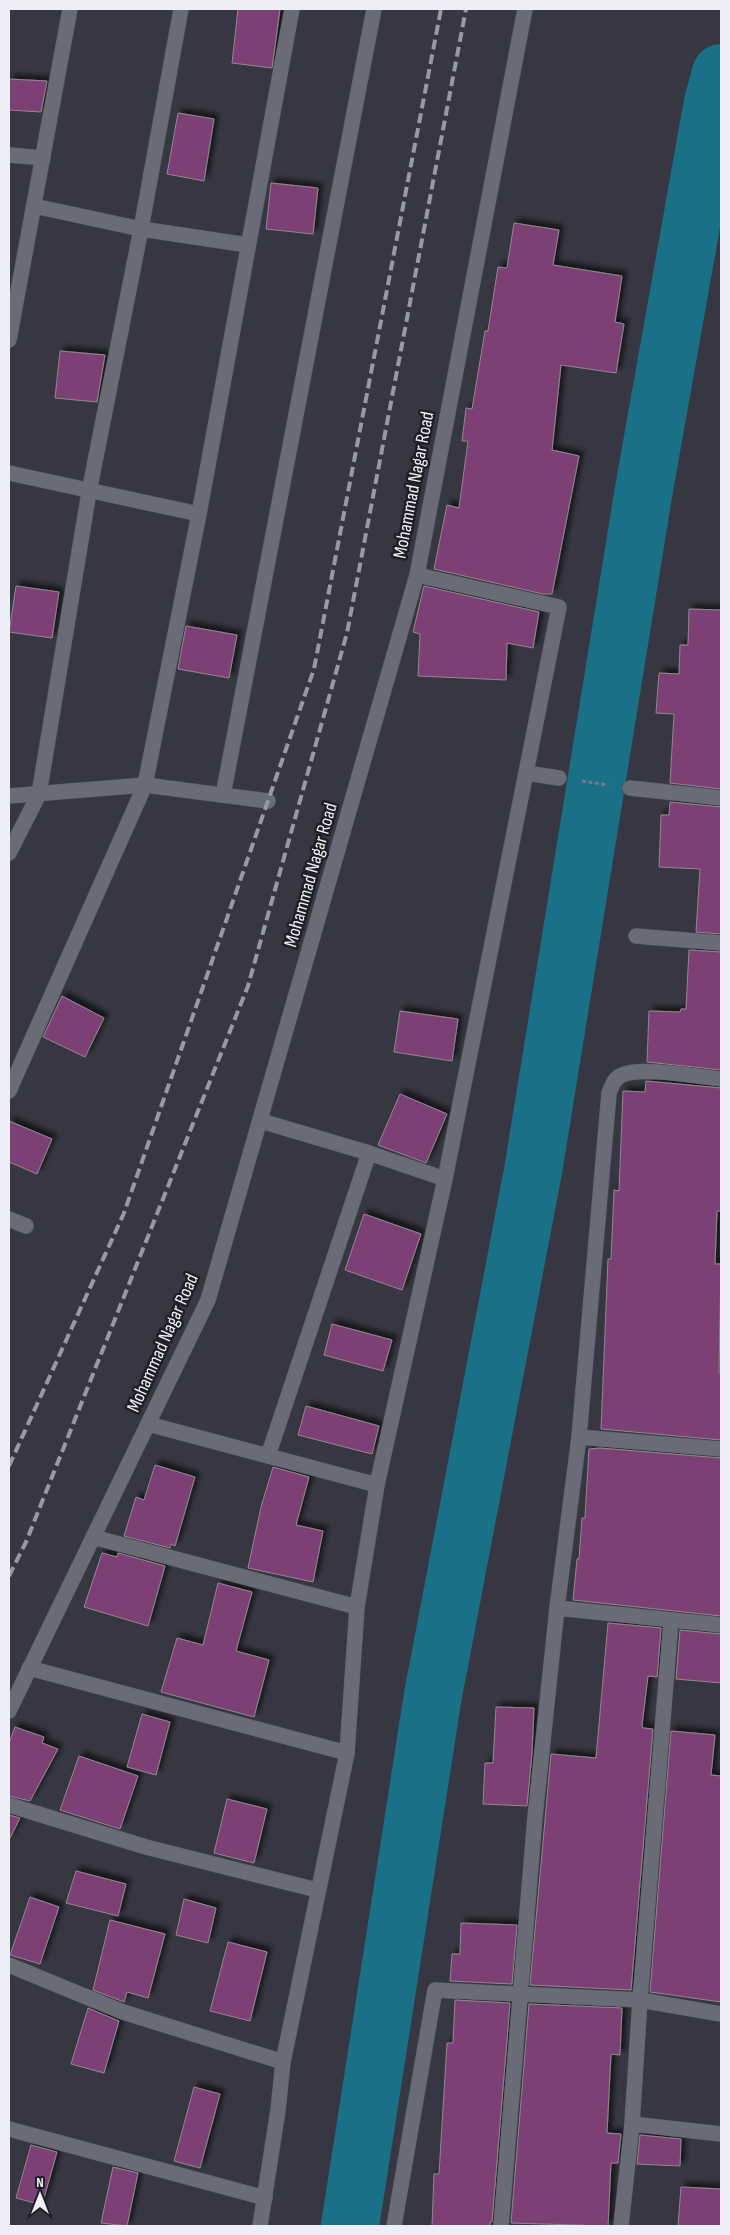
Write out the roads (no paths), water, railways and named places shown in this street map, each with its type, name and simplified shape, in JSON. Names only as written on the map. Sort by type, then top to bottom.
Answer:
[{"type":"street","points":[[9,340],[70,9]]},
{"type":"street","points":[[9,853],[39,794],[89,492],[141,229],[181,9]]},
{"type":"street","points":[[9,1091],[145,785],[199,514],[292,9]]},
{"type":"street","points":[[223,795],[374,9]]},
{"type":"street","name":"Mohammad Nagar Road","points":[[9,1711],[208,1300],[417,575],[525,9]]},
{"type":"street","points":[[9,155],[43,158]]},
{"type":"street","points":[[34,206],[141,229],[248,245]]},
{"type":"street","points":[[9,473],[89,492],[199,514]]},
{"type":"street","points":[[260,2226],[278,2110],[282,2062],[346,1753],[357,1607],[377,1485],[445,1179],[559,607],[417,575]]},
{"type":"street","points":[[526,773],[559,778]]},
{"type":"street","points":[[9,796],[145,785],[268,801]]},
{"type":"street","points":[[630,788],[721,798]]},
{"type":"street","points":[[636,936],[721,943]]},
{"type":"street","points":[[501,2226],[535,1817],[557,1608],[579,1437],[609,1093],[613,1083],[620,1075],[634,1071],[721,1080]]},
{"type":"street","points":[[261,1121],[369,1152],[445,1179]]},
{"type":"street","points":[[268,1456],[369,1152]]},
{"type":"street","points":[[9,1219],[26,1226]]},
{"type":"street","points":[[148,1424],[377,1485]]},
{"type":"street","points":[[579,1437],[721,1449]]},
{"type":"street","points":[[93,1537],[357,1607]]},
{"type":"street","points":[[557,1608],[721,1625]]},
{"type":"street","points":[[621,2226],[632,2124],[640,2000],[671,1621]]},
{"type":"street","points":[[29,1668],[346,1753]]},
{"type":"street","points":[[9,1805],[146,1847],[317,1890]]},
{"type":"street","points":[[9,1965],[123,2012],[282,2062]]},
{"type":"street","points":[[394,2226],[435,1990],[640,2000],[721,2014]]},
{"type":"street","points":[[632,2124],[721,2134]]},
{"type":"street","points":[[9,2129],[265,2198]]},
{"type":"waterway","points":[[350,2226],[433,1695],[533,1171],[644,489],[713,102],[721,73]]},
{"type":"railway","points":[[9,1466],[124,1213],[314,669],[441,9]]},
{"type":"railway","points":[[9,1576],[26,1542],[248,986],[347,633],[466,9]]}]
